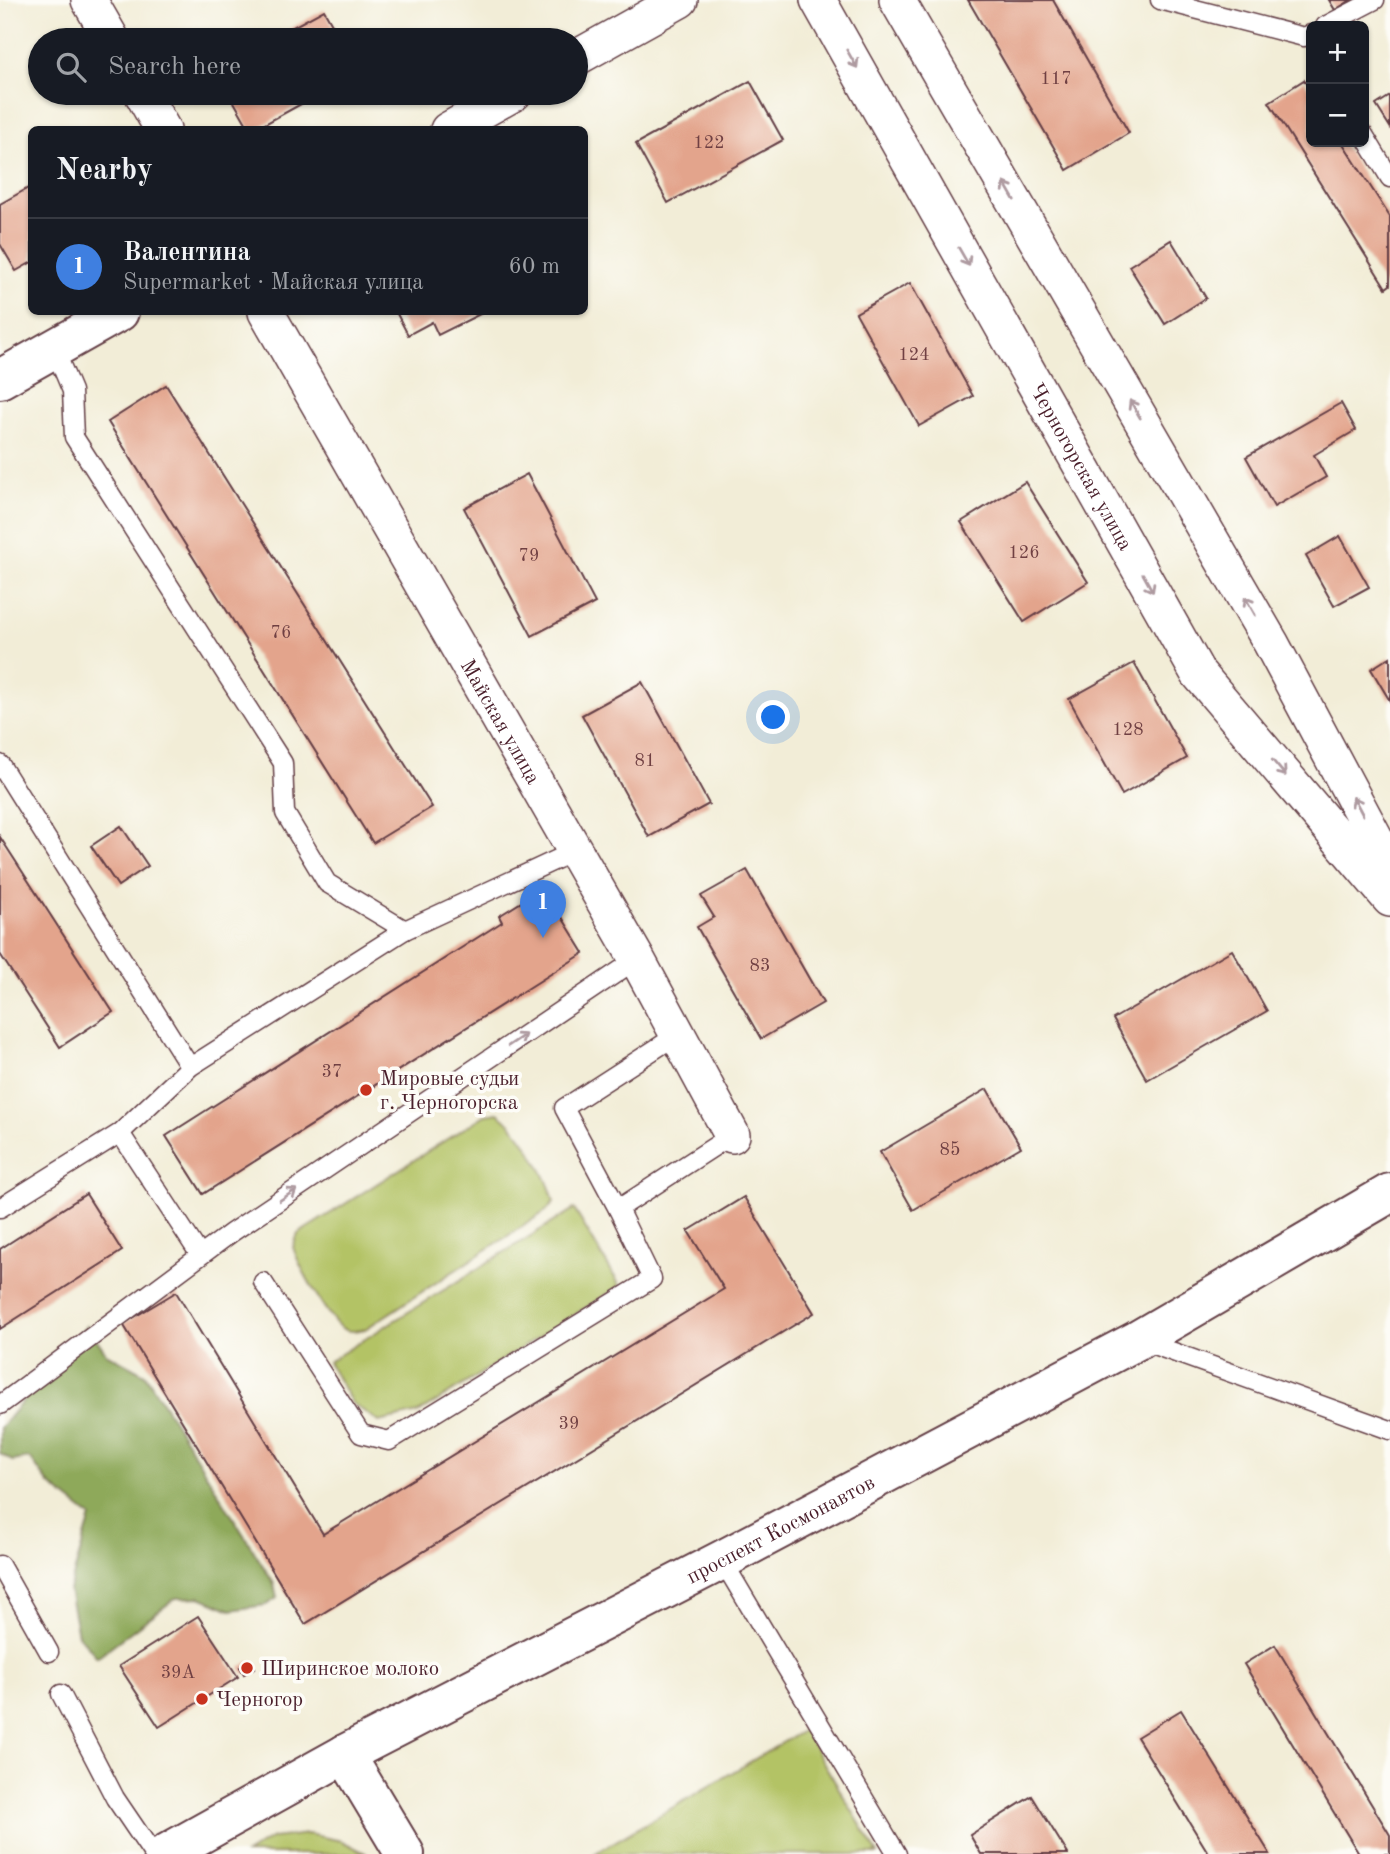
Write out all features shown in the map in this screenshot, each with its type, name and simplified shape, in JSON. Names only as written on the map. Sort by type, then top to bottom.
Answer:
[{"type":"main road","points":[[0,379],[114,315]]},
{"type":"main road","name":"проспект Космонавтов","points":[[165,1854],[345,1754],[722,1560],[1138,1340],[1390,1193]]},
{"type":"main road","points":[[345,1754],[405,1854]]},
{"type":"street","points":[[89,0],[105,28]]},
{"type":"street","points":[[588,51],[680,0]]},
{"type":"street","name":"Черногорская улица","points":[[818,0],[1198,673],[1390,900]]},
{"type":"street","points":[[897,0],[1271,643],[1390,866]]},
{"type":"street","points":[[149,105],[161,126]]},
{"type":"street","points":[[455,126],[493,105]]},
{"type":"street","name":"Майская улица","points":[[268,315],[637,959],[732,1135]]},
{"type":"lane","points":[[1160,0],[1306,39]]},
{"type":"lane","points":[[1335,21],[1376,0]]},
{"type":"lane","points":[[1369,143],[1390,178]]},
{"type":"lane","points":[[54,348],[72,391],[74,437],[283,763],[285,813],[320,872],[327,883],[405,930]]},
{"type":"lane","points":[[0,764],[190,1067]]},
{"type":"lane","points":[[0,1208],[120,1133],[190,1067],[405,930],[575,851]]},
{"type":"lane","points":[[0,1405],[200,1255],[637,959]]},
{"type":"lane","points":[[263,1282],[361,1434],[389,1441],[652,1279],[564,1108],[677,1035]]},
{"type":"lane","points":[[120,1133],[200,1255]]},
{"type":"lane","points":[[618,1209],[732,1135]]},
{"type":"lane","points":[[1138,1340],[1390,1430]]},
{"type":"lane","points":[[722,1560],[898,1854]]},
{"type":"lane","points":[[0,1565],[49,1652]]},
{"type":"lane","points":[[61,1694],[115,1798],[153,1854]]},
{"type":"green space","points":[[498,1113],[515,1129],[532,1153],[546,1179],[554,1202],[546,1211],[365,1329],[351,1331],[342,1328],[327,1311],[301,1266],[293,1247],[298,1234],[485,1115]]},
{"type":"green space","points":[[574,1209],[620,1286],[418,1413],[379,1422],[352,1403],[328,1362]]},
{"type":"green space","points":[[87,1325],[106,1353],[145,1374],[274,1584],[277,1598],[266,1605],[231,1610],[200,1597],[176,1598],[97,1657],[78,1635],[69,1590],[91,1517],[49,1484],[30,1458],[12,1461],[0,1453],[0,1428]]},
{"type":"green space","points":[[804,1730],[878,1854],[594,1854]]},
{"type":"green space","points":[[308,1834],[342,1841],[367,1854],[246,1854],[272,1838]]},
{"type":"building","points":[[968,0],[1053,0],[1129,133],[1067,170]]},
{"type":"building","points":[[1329,0],[1351,0],[1335,10]]},
{"type":"building","points":[[324,10],[334,28],[291,28]]},
{"type":"building","points":[[1304,80],[1306,147],[1345,147],[1390,217],[1390,285],[1386,288],[1269,102]]},
{"type":"building","points":[[750,81],[783,140],[668,203],[636,144]]},
{"type":"building","points":[[1390,96],[1390,127],[1376,105]]},
{"type":"building","points":[[236,105],[299,105],[261,126],[248,126]]},
{"type":"building","points":[[28,188],[28,264],[16,271],[0,244],[0,204]]},
{"type":"building","points":[[1171,240],[1206,298],[1165,324],[1129,266]]},
{"type":"building","points":[[910,283],[973,396],[919,426],[856,313]]},
{"type":"building","points":[[398,315],[478,315],[438,335],[432,322],[408,335]]},
{"type":"building","points":[[166,385],[432,807],[373,843],[108,422]]},
{"type":"building","points":[[1341,403],[1356,430],[1314,455],[1326,477],[1274,507],[1246,457]]},
{"type":"building","points":[[527,474],[595,603],[532,636],[464,508]]},
{"type":"building","points":[[1025,482],[1088,582],[1024,622],[961,522]]},
{"type":"building","points":[[1340,536],[1369,587],[1334,606],[1306,556]]},
{"type":"building","points":[[1390,657],[1390,701],[1371,669]]},
{"type":"building","points":[[1134,663],[1187,758],[1122,795],[1069,699]]},
{"type":"building","points":[[642,682],[709,804],[649,837],[582,715]]},
{"type":"building","points":[[121,826],[148,866],[118,886],[91,846]]},
{"type":"building","points":[[0,837],[113,1012],[60,1047],[0,954]]},
{"type":"building","points":[[747,870],[823,1003],[761,1039],[697,927],[714,917],[701,896]]},
{"type":"building","points":[[544,888],[584,953],[203,1194],[166,1136],[502,922],[499,916]]},
{"type":"building","points":[[1232,950],[1267,1011],[1147,1080],[1113,1019]]},
{"type":"building","points":[[987,1089],[1021,1147],[913,1210],[880,1152]]},
{"type":"building","points":[[86,1194],[122,1251],[0,1329],[0,1249]]},
{"type":"building","points":[[744,1197],[814,1313],[305,1624],[123,1324],[176,1292],[323,1534],[724,1289],[688,1231]]},
{"type":"building","points":[[198,1616],[238,1677],[159,1727],[119,1666]]},
{"type":"building","points":[[1275,1645],[1390,1835],[1390,1854],[1359,1854],[1244,1664]]},
{"type":"building","name":"Ширинское молоко","points":[[250,1661],[254,1668],[244,1674],[240,1667]]},
{"type":"building","points":[[1181,1710],[1270,1854],[1209,1854],[1137,1737]]},
{"type":"building","points":[[1032,1796],[1068,1854],[981,1854],[970,1835]]},
{"type":"place","name":"Валентина","points":[[543,938]]},
{"type":"place","name":"Мировые судьи г. Черногорска","points":[[366,1090]]},
{"type":"place","name":"Ширинское молоко","points":[[247,1668]]},
{"type":"place","name":"Черногор","points":[[202,1699]]}]
